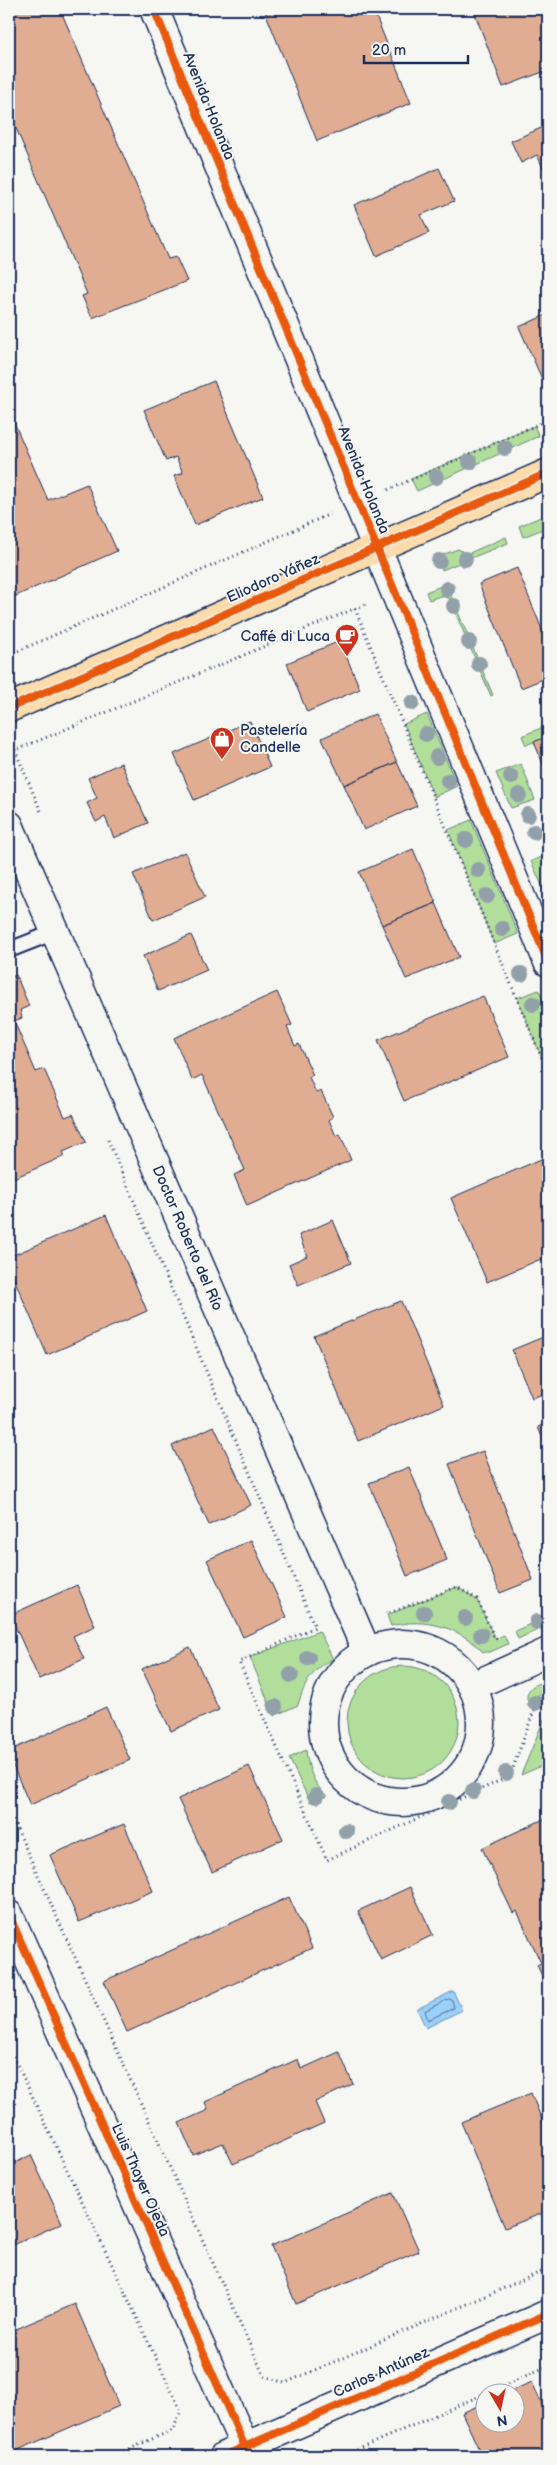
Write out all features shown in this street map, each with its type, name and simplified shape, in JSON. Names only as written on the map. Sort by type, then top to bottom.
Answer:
[{"type":"main road","name":"Eliodoro Yáñez","points":[[9,708],[548,473]]},
{"type":"street","name":"Avenida Holanda","points":[[154,9],[548,962]]},
{"type":"street","name":"Doctor Roberto del Río","points":[[9,824],[366,1652]]},
{"type":"street","points":[[390,1644],[415,1644],[422,1646],[438,1652],[458,1666],[473,1686],[481,1711],[481,1738],[471,1763],[454,1784],[431,1797],[404,1803],[378,1799],[353,1786],[335,1767],[324,1742],[322,1716],[329,1690],[345,1667],[366,1652],[390,1644]]},
{"type":"street","points":[[473,1686],[548,1652]]},
{"type":"street","name":"Luis Thayer Ojeda","points":[[9,1915],[240,2453]]},
{"type":"street","name":"Carlos Antúnez","points":[[240,2453],[548,2314]]},
{"type":"lane","points":[[9,950],[55,932]]},
{"type":"path","points":[[387,490],[548,420]]},
{"type":"path","points":[[9,655],[358,502]]},
{"type":"path","points":[[9,753],[395,592]]},
{"type":"path","points":[[355,609],[548,1073]]},
{"type":"path","points":[[15,750],[44,819]]},
{"type":"path","points":[[105,1133],[315,1628],[240,1662],[327,1860],[510,1776],[540,1694],[548,1691]]},
{"type":"path","points":[[383,1606],[387,1614],[457,1587],[477,1600],[495,1639],[504,1635]]},
{"type":"path","points":[[530,1623],[548,1616]]},
{"type":"path","points":[[9,1811],[264,2376],[285,2383],[548,2269]]},
{"type":"path","points":[[9,2048],[181,2412],[173,2430],[113,2456]]},
{"type":"path","points":[[511,2382],[548,2366]]},
{"type":"path","points":[[343,2456],[474,2398]]},
{"type":"green space","points":[[534,426],[539,436],[417,491],[411,479]]},
{"type":"green space","points":[[548,514],[548,527],[523,537],[519,526]]},
{"type":"green space","points":[[506,537],[508,543],[442,570],[434,558],[458,549],[467,554]]},
{"type":"green space","points":[[446,584],[493,695],[491,696],[449,598],[440,596],[429,600],[426,592]]},
{"type":"green space","points":[[427,714],[457,786],[434,797],[404,724]]},
{"type":"green space","points":[[548,725],[548,736],[526,745],[522,736]]},
{"type":"green space","points":[[521,764],[535,800],[511,808],[496,773]]},
{"type":"green space","points":[[471,820],[518,934],[494,944],[448,830]]},
{"type":"green space","points":[[548,855],[548,899],[531,861]]},
{"type":"green space","points":[[539,990],[548,1012],[548,1073],[517,998]]},
{"type":"green space","points":[[457,1587],[477,1600],[495,1639],[504,1635],[508,1644],[490,1652],[483,1652],[464,1636],[441,1626],[416,1623],[391,1626],[387,1615]]},
{"type":"green space","points":[[548,1616],[548,1625],[518,1639],[515,1631]]},
{"type":"green space","points":[[319,1631],[333,1659],[310,1678],[303,1690],[298,1705],[274,1716],[250,1657]]},
{"type":"green space","points":[[403,1666],[425,1670],[443,1682],[455,1700],[459,1722],[455,1744],[443,1762],[425,1774],[403,1778],[381,1774],[363,1762],[351,1744],[347,1722],[351,1700],[363,1682],[381,1670]]},
{"type":"green space","points":[[548,1680],[548,1690],[539,1694],[534,1707],[527,1700],[528,1692],[533,1686]]},
{"type":"green space","points":[[544,1719],[548,1732],[548,1763],[521,1775]]},
{"type":"green space","points":[[306,1750],[312,1775],[318,1786],[327,1796],[310,1802],[289,1758]]},
{"type":"water","points":[[453,1991],[462,2010],[426,2028],[417,2009]]},
{"type":"building","points":[[9,9],[60,9],[168,259],[176,257],[187,281],[92,318],[82,296],[87,294],[9,112]]},
{"type":"building","points":[[264,9],[373,9],[411,103],[317,141]]},
{"type":"building","points":[[473,9],[548,9],[548,70],[503,87]]},
{"type":"building","points":[[548,125],[547,176],[537,155],[521,163],[511,141]]},
{"type":"building","points":[[439,168],[454,201],[421,215],[429,233],[376,256],[354,205]]},
{"type":"building","points":[[548,314],[548,376],[542,379],[519,327]]},
{"type":"building","points":[[214,381],[263,497],[195,525],[174,476],[183,473],[176,457],[166,461],[144,410]]},
{"type":"building","points":[[9,411],[48,500],[87,484],[117,551],[9,599]]},
{"type":"building","points":[[517,568],[548,644],[548,677],[521,688],[479,584]]},
{"type":"building","points":[[340,641],[360,689],[307,712],[287,663]]},
{"type":"building","points":[[375,714],[397,762],[344,785],[322,738]]},
{"type":"building","name":"Pastelería Candelle","points":[[250,721],[270,767],[194,800],[174,754]]},
{"type":"building","points":[[548,736],[548,776],[534,742]]},
{"type":"building","points":[[397,762],[417,806],[364,830],[344,785]]},
{"type":"building","points":[[121,763],[148,823],[114,838],[105,817],[96,822],[87,803],[97,798],[88,778]]},
{"type":"building","points":[[413,849],[436,903],[382,925],[359,872]]},
{"type":"building","points":[[185,852],[205,897],[153,920],[133,874]]},
{"type":"building","points":[[436,903],[459,957],[406,979],[382,925]]},
{"type":"building","points":[[191,935],[207,970],[158,991],[143,956]]},
{"type":"building","points":[[16,975],[29,1006],[20,1010],[22,1018],[14,1021],[36,1072],[44,1069],[65,1117],[73,1114],[86,1142],[63,1152],[65,1156],[9,1180],[9,978]]},
{"type":"building","points":[[277,992],[292,1025],[287,1027],[295,1046],[299,1044],[313,1075],[309,1077],[316,1093],[321,1091],[333,1117],[329,1120],[336,1136],[340,1134],[351,1160],[247,1206],[234,1175],[245,1170],[202,1075],[192,1080],[174,1038]]},
{"type":"building","points":[[483,996],[509,1057],[404,1101],[378,1040]]},
{"type":"building","points":[[548,1156],[548,1256],[487,1282],[451,1198]]},
{"type":"building","points":[[106,1215],[147,1311],[47,1355],[9,1267],[9,1257]]},
{"type":"building","points":[[333,1220],[351,1263],[298,1285],[289,1264],[307,1256],[299,1235]]},
{"type":"building","points":[[401,1301],[444,1405],[358,1441],[314,1336]]},
{"type":"building","points":[[548,1335],[548,1392],[532,1398],[512,1350]]},
{"type":"building","points":[[548,1422],[548,1452],[538,1427]]},
{"type":"building","points":[[214,1426],[251,1505],[209,1525],[172,1446]]},
{"type":"building","points":[[483,1451],[533,1580],[500,1593],[449,1464]]},
{"type":"building","points":[[409,1467],[447,1560],[407,1576],[369,1483]]},
{"type":"building","points":[[251,1540],[287,1617],[243,1637],[207,1560]]},
{"type":"building","points":[[77,1585],[95,1626],[73,1636],[84,1659],[39,1679],[10,1615]]},
{"type":"building","points":[[190,1647],[219,1710],[171,1731],[142,1669]]},
{"type":"building","points":[[106,1707],[130,1760],[30,1805],[9,1757],[9,1751]]},
{"type":"building","points":[[249,1766],[283,1839],[212,1872],[178,1799]]},
{"type":"building","points":[[548,1817],[548,1989],[537,1965],[541,1963],[517,1911],[513,1913],[482,1848]]},
{"type":"building","points":[[124,1824],[153,1891],[79,1922],[50,1855]]},
{"type":"building","points":[[410,1887],[433,1935],[381,1960],[358,1911]]},
{"type":"building","points":[[289,1897],[312,1948],[127,2032],[104,1981]]},
{"type":"building","points":[[339,2052],[353,2084],[315,2102],[324,2123],[233,2164],[223,2143],[193,2155],[179,2123],[208,2110],[205,2102],[298,2059],[301,2069]]},
{"type":"building","points":[[531,2093],[548,2135],[548,2211],[505,2228],[461,2122]]},
{"type":"building","points":[[31,2155],[62,2223],[9,2247],[9,2161],[11,2165]]},
{"type":"building","points":[[393,2193],[419,2251],[296,2304],[271,2246]]},
{"type":"building","points":[[75,2304],[119,2406],[9,2454],[9,2332]]},
{"type":"building","points":[[532,2382],[548,2418],[548,2456],[482,2456],[462,2413],[474,2408],[474,2432],[524,2432],[524,2385]]},
{"type":"cycle path","points":[[154,9],[548,962]]},
{"type":"cycle path","points":[[9,708],[548,473]]},
{"type":"cycle path","points":[[9,1915],[249,2456]]},
{"type":"cycle path","points":[[224,2456],[548,2314]]},
{"type":"place","name":"Caffé di Luca","points":[[347,657]]},
{"type":"place","name":"Pastelería Candelle","points":[[222,760]]}]
